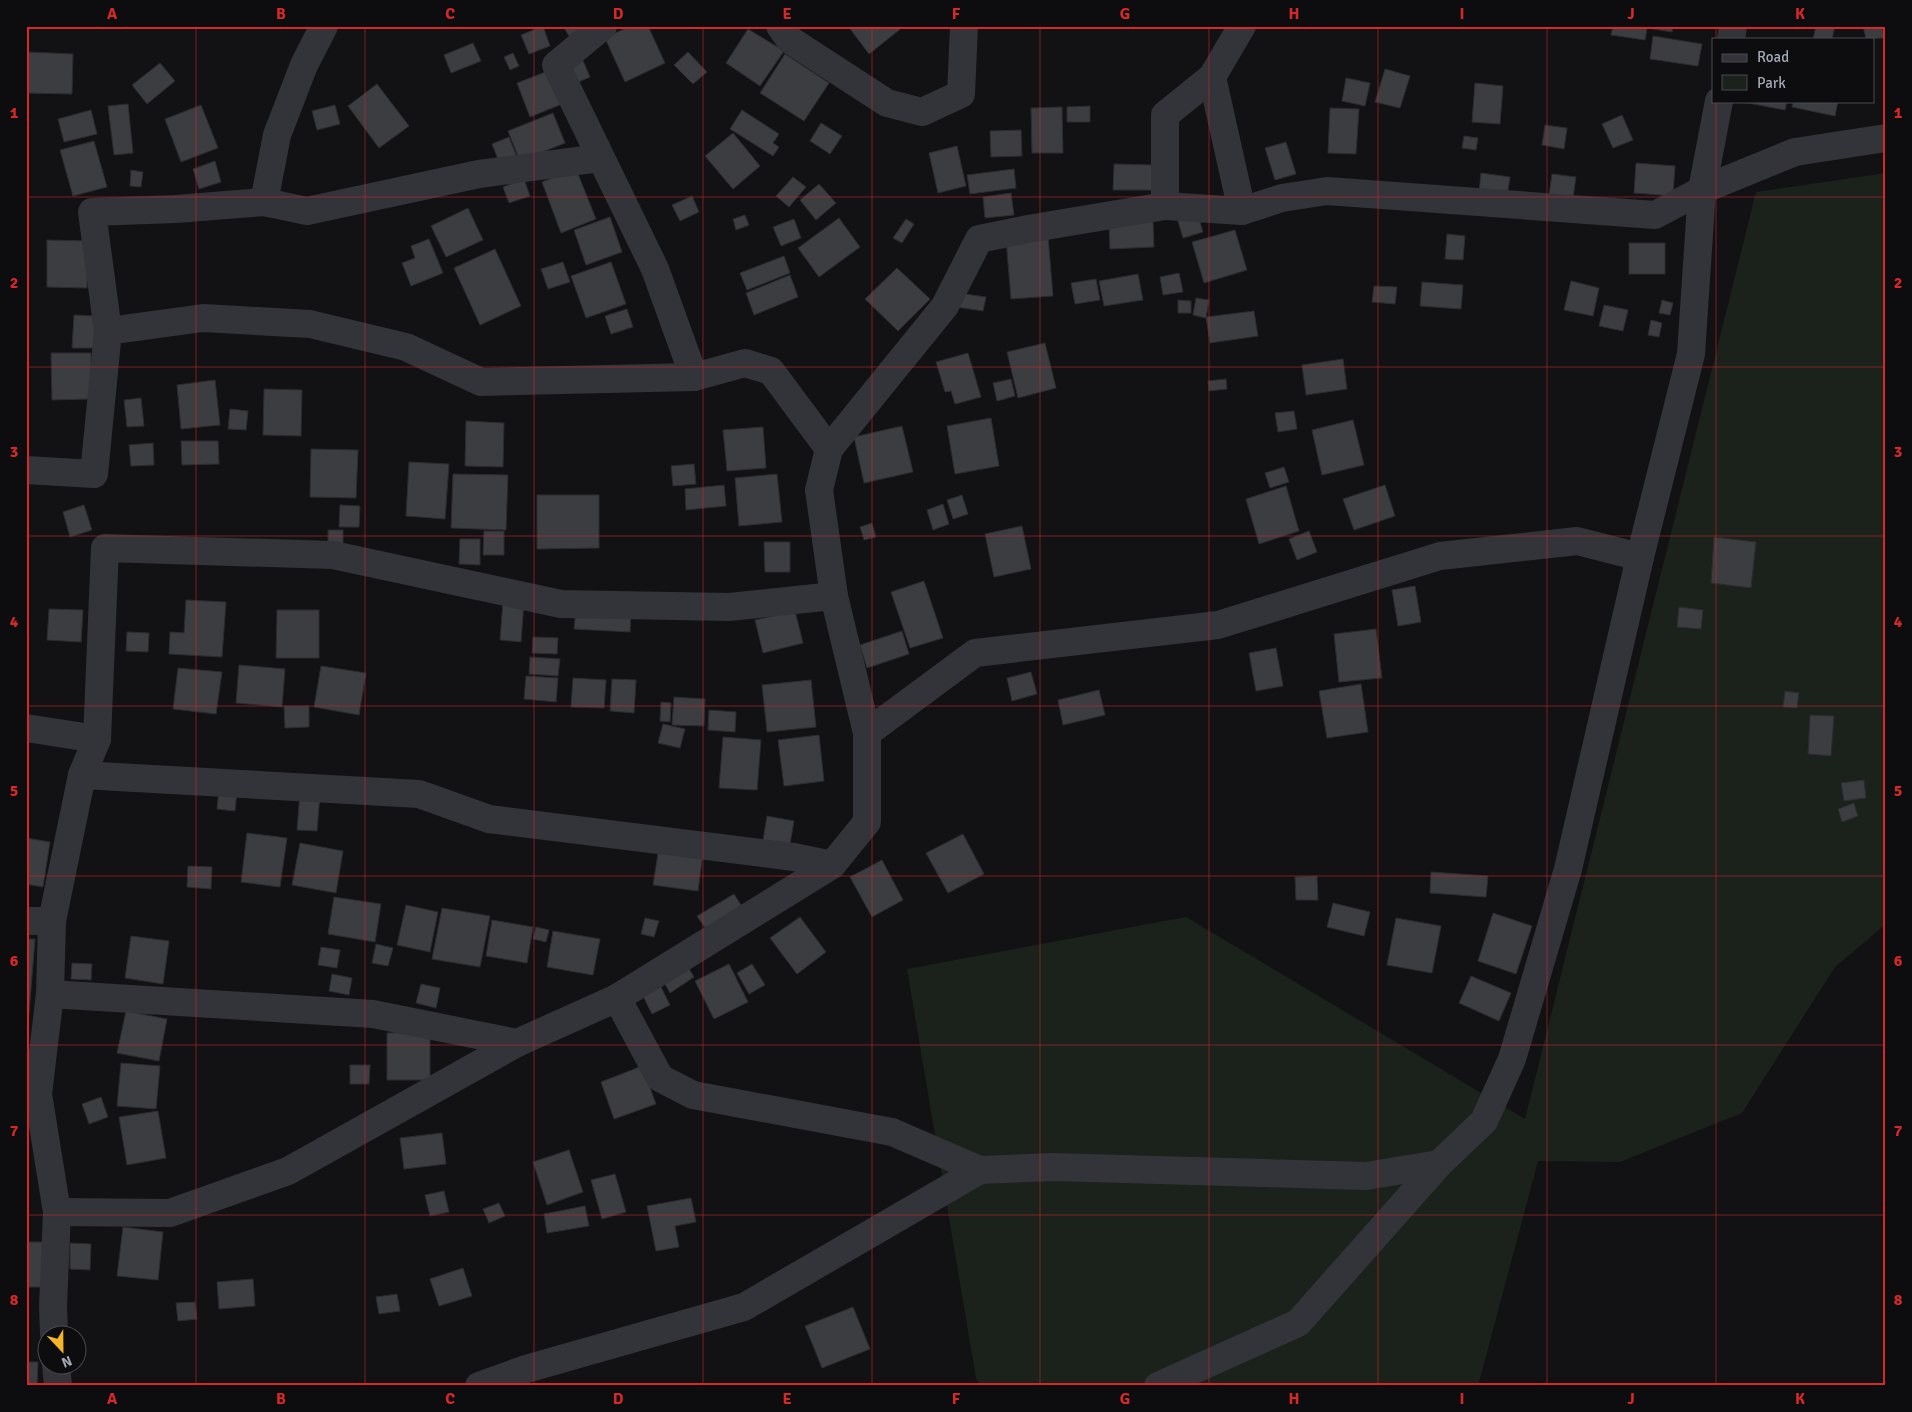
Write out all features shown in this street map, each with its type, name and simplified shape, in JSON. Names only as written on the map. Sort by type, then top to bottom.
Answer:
[{"type":"street","points":[[264,202],[276,135],[304,65],[324,26]]},
{"type":"street","points":[[603,26],[556,64],[655,270],[694,377]]},
{"type":"street","points":[[780,26],[790,40],[887,104],[922,112],[961,94],[964,26]]},
{"type":"street","points":[[1165,206],[1165,116],[1212,78],[1242,26]]},
{"type":"street","points":[[1212,78],[1242,211]]},
{"type":"street","points":[[1158,1386],[1298,1323],[1439,1164],[1484,1122],[1512,1059],[1568,869],[1640,557],[1691,354],[1702,190],[1719,102]]},
{"type":"street","points":[[57,1212],[170,1213],[288,1171],[516,1043],[616,998],[832,865],[867,822],[867,733],[834,596],[819,490],[829,448],[945,306],[979,239],[1165,206],[1242,211],[1282,198],[1327,190],[1655,215],[1702,190],[1795,152],[1886,138]]},
{"type":"street","points":[[26,470],[94,474],[108,331],[92,212],[176,209],[264,202],[307,211],[479,174],[600,158]]},
{"type":"street","points":[[108,331],[203,318],[310,324],[406,347],[481,382],[694,377],[745,362],[771,371],[829,448]]},
{"type":"street","points":[[867,733],[975,653],[1218,624],[1440,556],[1577,542],[1640,557]]},
{"type":"street","points":[[54,1324],[57,1212],[38,1094],[50,994],[39,921],[82,775],[97,740],[105,548],[333,555],[561,604],[729,607],[834,596]]},
{"type":"street","points":[[26,728],[97,740]]},
{"type":"street","points":[[82,775],[418,794],[489,819],[794,857],[832,865]]},
{"type":"street","points":[[50,994],[373,1014],[516,1043]]},
{"type":"street","points":[[616,998],[660,1078],[693,1095],[892,1132],[980,1170],[1054,1167],[1366,1176],[1439,1164]]},
{"type":"street","points":[[479,1386],[526,1369],[744,1307],[980,1170]]},
{"type":"green space","points":[[1886,173],[1886,924],[1835,967],[1742,1113],[1620,1162],[1538,1161],[1478,1386],[980,1386],[976,1378],[907,969],[1186,917],[1525,1119],[1756,192]]},
{"type":"building","points":[[543,26],[550,46],[529,54],[521,35]]},
{"type":"building","points":[[563,26],[584,26],[569,36]]},
{"type":"building","points":[[630,26],[648,26],[665,63],[625,82],[605,38]]},
{"type":"building","points":[[848,26],[903,26],[903,27],[869,54]]},
{"type":"building","points":[[1613,26],[1673,26],[1672,32],[1647,28],[1645,40],[1611,35]]},
{"type":"building","points":[[1816,26],[1835,26],[1832,38],[1813,38]]},
{"type":"building","points":[[1863,26],[1882,26],[1884,38],[1866,38]]},
{"type":"building","points":[[748,29],[784,51],[760,86],[726,63]]},
{"type":"building","points":[[1653,36],[1702,44],[1698,66],[1650,59]]},
{"type":"building","points":[[473,43],[481,61],[451,73],[444,55]]},
{"type":"building","points":[[27,52],[73,54],[72,94],[26,93]]},
{"type":"building","points":[[688,52],[707,72],[693,84],[674,65]]},
{"type":"building","points":[[513,53],[519,66],[510,70],[504,57]]},
{"type":"building","points":[[785,54],[829,83],[804,121],[760,93]]},
{"type":"building","points":[[581,56],[590,77],[574,84],[564,64]]},
{"type":"building","points":[[160,63],[175,81],[147,104],[132,85]]},
{"type":"building","points":[[1385,69],[1410,76],[1400,108],[1375,102]]},
{"type":"building","points":[[548,71],[562,104],[530,117],[517,83]]},
{"type":"building","points":[[1346,78],[1370,83],[1365,106],[1342,101]]},
{"type":"building","points":[[1475,83],[1503,86],[1500,124],[1472,122]]},
{"type":"building","points":[[377,84],[409,126],[379,148],[348,106]]},
{"type":"building","points":[[1742,102],[1787,102],[1785,110]]},
{"type":"building","points":[[1793,102],[1838,102],[1835,116],[1792,107]]},
{"type":"building","points":[[128,104],[133,153],[114,155],[108,106]]},
{"type":"building","points":[[201,105],[218,148],[181,162],[165,119]]},
{"type":"building","points":[[335,105],[340,124],[317,130],[312,111]]},
{"type":"building","points":[[1090,106],[1090,122],[1067,122],[1067,107]]},
{"type":"building","points":[[1062,107],[1063,153],[1032,153],[1031,108]]},
{"type":"building","points":[[1330,108],[1359,109],[1356,154],[1328,153]]},
{"type":"building","points":[[91,110],[97,134],[64,142],[58,119]]},
{"type":"building","points":[[742,110],[779,134],[773,143],[779,147],[773,156],[730,129]]},
{"type":"building","points":[[553,113],[565,143],[520,161],[508,131]]},
{"type":"building","points":[[1622,115],[1633,140],[1613,148],[1602,124]]},
{"type":"building","points":[[821,123],[842,136],[830,154],[810,141]]},
{"type":"building","points":[[1545,125],[1567,128],[1564,149],[1542,145]]},
{"type":"building","points":[[1021,130],[1022,156],[991,157],[990,131]]},
{"type":"building","points":[[733,133],[760,166],[733,189],[705,156]]},
{"type":"building","points":[[1464,136],[1478,138],[1476,150],[1462,148]]},
{"type":"building","points":[[509,137],[517,157],[500,164],[492,144]]},
{"type":"building","points":[[94,141],[107,187],[73,196],[60,150]]},
{"type":"building","points":[[1286,142],[1296,174],[1275,180],[1265,148]]},
{"type":"building","points":[[957,146],[966,186],[938,193],[929,153]]},
{"type":"building","points":[[215,161],[221,182],[199,189],[193,169]]},
{"type":"building","points":[[1636,163],[1675,166],[1673,196],[1634,193]]},
{"type":"building","points":[[1114,164],[1154,165],[1154,190],[1113,190]]},
{"type":"building","points":[[576,169],[596,219],[561,233],[542,182]]},
{"type":"building","points":[[1014,169],[1016,188],[970,194],[967,175]]},
{"type":"building","points":[[131,170],[143,172],[141,187],[130,186]]},
{"type":"building","points":[[1481,173],[1510,177],[1507,196],[1479,193]]},
{"type":"building","points":[[1552,174],[1576,177],[1573,198],[1549,195]]},
{"type":"building","points":[[793,177],[806,187],[789,207],[776,196]]},
{"type":"building","points":[[524,179],[530,196],[509,203],[503,187]]},
{"type":"building","points":[[819,184],[836,203],[816,220],[800,200]]},
{"type":"building","points":[[1011,193],[1014,215],[985,218],[983,197]]},
{"type":"building","points":[[692,196],[699,212],[680,221],[672,205]]},
{"type":"building","points":[[468,208],[483,240],[446,257],[431,226]]},
{"type":"building","points":[[1197,212],[1203,232],[1183,238],[1177,218]]},
{"type":"building","points":[[745,215],[749,225],[736,230],[733,219]]},
{"type":"building","points":[[610,217],[622,252],[586,265],[574,230]]},
{"type":"building","points":[[839,218],[860,247],[819,277],[798,248]]},
{"type":"building","points":[[794,219],[801,238],[781,246],[773,227]]},
{"type":"building","points":[[906,219],[914,224],[902,243],[893,238]]},
{"type":"building","points":[[1153,221],[1154,247],[1110,249],[1109,224]]},
{"type":"building","points":[[1235,230],[1247,270],[1204,283],[1192,242]]},
{"type":"building","points":[[1447,234],[1465,236],[1463,260],[1445,259]]},
{"type":"building","points":[[1048,236],[1053,296],[1011,299],[1006,239]]},
{"type":"building","points":[[429,239],[443,273],[411,286],[402,263],[415,258],[411,246]]},
{"type":"building","points":[[47,240],[88,241],[87,288],[47,287]]},
{"type":"building","points":[[1629,243],[1665,243],[1665,274],[1629,274]]},
{"type":"building","points":[[495,249],[521,306],[480,325],[454,268]]},
{"type":"building","points":[[784,256],[790,273],[747,290],[740,273]]},
{"type":"building","points":[[563,262],[570,282],[548,289],[541,269]]},
{"type":"building","points":[[611,262],[626,304],[586,318],[571,276]]},
{"type":"building","points":[[897,268],[930,299],[898,331],[865,299]]},
{"type":"building","points":[[1179,273],[1183,292],[1163,295],[1160,277]]},
{"type":"building","points":[[1138,274],[1143,300],[1104,306],[1099,281]]},
{"type":"building","points":[[790,275],[798,297],[754,315],[746,293]]},
{"type":"building","points":[[1096,279],[1100,300],[1075,304],[1071,283]]},
{"type":"building","points":[[1571,281],[1599,288],[1593,316],[1564,310]]},
{"type":"building","points":[[1422,282],[1463,285],[1461,309],[1420,306]]},
{"type":"building","points":[[1374,286],[1397,287],[1395,304],[1372,302]]},
{"type":"building","points":[[958,293],[986,297],[983,311],[956,307]]},
{"type":"building","points":[[1196,298],[1209,300],[1206,318],[1193,315]]},
{"type":"building","points":[[1178,300],[1191,301],[1191,313],[1178,313]]},
{"type":"building","points":[[1662,300],[1673,303],[1670,315],[1659,313]]},
{"type":"building","points":[[1604,305],[1628,310],[1623,331],[1599,326]]},
{"type":"building","points":[[627,309],[633,327],[611,334],[605,316]]},
{"type":"building","points":[[1254,311],[1258,336],[1210,343],[1206,317]]},
{"type":"building","points":[[74,315],[96,316],[94,348],[72,348]]},
{"type":"building","points":[[1651,320],[1662,323],[1659,337],[1648,335]]},
{"type":"building","points":[[1045,343],[1056,388],[1018,398],[1007,352]]},
{"type":"building","points":[[51,353],[91,353],[91,399],[52,400]]},
{"type":"building","points":[[968,353],[981,397],[955,404],[951,391],[945,392],[936,362]]},
{"type":"building","points":[[1343,359],[1347,389],[1306,395],[1302,365]]},
{"type":"building","points":[[1011,379],[1015,396],[997,401],[993,383]]},
{"type":"building","points":[[1226,379],[1227,389],[1209,391],[1208,381]]},
{"type":"building","points":[[215,380],[220,425],[181,429],[177,385]]},
{"type":"building","points":[[264,389],[302,390],[301,436],[263,435]]},
{"type":"building","points":[[141,398],[144,426],[127,427],[124,400]]},
{"type":"building","points":[[230,409],[248,411],[246,430],[228,429]]},
{"type":"building","points":[[1294,411],[1297,429],[1278,432],[1275,413]]},
{"type":"building","points":[[991,418],[999,466],[955,474],[947,426]]},
{"type":"building","points":[[1353,420],[1364,465],[1322,475],[1312,430]]},
{"type":"building","points":[[466,421],[504,423],[503,467],[465,466]]},
{"type":"building","points":[[902,426],[913,472],[864,483],[854,437]]},
{"type":"building","points":[[763,427],[766,468],[727,471],[723,430]]},
{"type":"building","points":[[181,441],[218,441],[219,464],[182,465]]},
{"type":"building","points":[[153,443],[154,465],[131,466],[129,445]]},
{"type":"building","points":[[311,449],[358,450],[356,498],[310,497]]},
{"type":"building","points":[[409,462],[449,464],[445,519],[406,516]]},
{"type":"building","points":[[694,464],[696,484],[673,486],[671,466]]},
{"type":"building","points":[[1284,467],[1289,482],[1270,488],[1265,473]]},
{"type":"building","points":[[453,474],[508,475],[506,530],[451,528]]},
{"type":"building","points":[[777,474],[782,522],[739,526],[735,478]]},
{"type":"building","points":[[724,485],[726,506],[686,510],[685,489]]},
{"type":"building","points":[[1385,485],[1395,516],[1354,530],[1343,499]]},
{"type":"building","points":[[1286,486],[1299,531],[1259,544],[1246,499]]},
{"type":"building","points":[[537,495],[599,495],[599,548],[537,549]]},
{"type":"building","points":[[962,495],[968,514],[953,519],[947,500]]},
{"type":"building","points":[[943,504],[949,524],[933,530],[927,510]]},
{"type":"building","points":[[84,505],[92,530],[70,537],[63,512]]},
{"type":"building","points":[[340,505],[360,506],[359,527],[339,527]]},
{"type":"building","points":[[872,523],[876,537],[864,540],[860,527]]},
{"type":"building","points":[[1022,526],[1031,569],[994,577],[985,534]]},
{"type":"building","points":[[328,530],[343,530],[343,550],[328,550]]},
{"type":"building","points":[[484,531],[504,531],[504,555],[483,555]]},
{"type":"building","points":[[1309,531],[1317,552],[1297,560],[1289,539]]},
{"type":"building","points":[[1714,537],[1756,542],[1751,588],[1711,583]]},
{"type":"building","points":[[460,539],[480,539],[480,565],[459,564]]},
{"type":"building","points":[[764,542],[790,542],[790,572],[765,572]]},
{"type":"building","points":[[924,581],[943,638],[910,648],[891,592]]},
{"type":"building","points":[[1415,586],[1421,622],[1398,626],[1392,590]]},
{"type":"building","points":[[186,600],[226,602],[222,657],[169,654],[170,632],[184,633]]},
{"type":"building","points":[[503,601],[524,602],[521,642],[500,640]]},
{"type":"building","points":[[1679,607],[1703,610],[1701,629],[1677,627]]},
{"type":"building","points":[[49,609],[83,610],[81,642],[47,640]]},
{"type":"building","points":[[277,610],[319,610],[319,658],[276,658]]},
{"type":"building","points":[[576,610],[631,614],[630,632],[574,629]]},
{"type":"building","points":[[795,611],[803,643],[763,653],[755,620]]},
{"type":"building","points":[[1376,629],[1382,678],[1339,682],[1334,634]]},
{"type":"building","points":[[902,631],[909,654],[867,668],[860,645]]},
{"type":"building","points":[[127,632],[149,633],[148,652],[126,651]]},
{"type":"building","points":[[533,637],[558,638],[557,654],[532,653]]},
{"type":"building","points":[[1276,648],[1283,686],[1256,691],[1249,653]]},
{"type":"building","points":[[530,657],[560,659],[558,676],[529,674]]},
{"type":"building","points":[[239,665],[285,669],[282,707],[236,703]]},
{"type":"building","points":[[321,666],[366,673],[359,715],[314,707]]},
{"type":"building","points":[[178,668],[222,672],[216,714],[173,709]]},
{"type":"building","points":[[1031,672],[1037,694],[1012,701],[1007,678]]},
{"type":"building","points":[[526,676],[558,678],[556,702],[524,699]]},
{"type":"building","points":[[573,678],[606,680],[604,708],[571,707]]},
{"type":"building","points":[[612,679],[636,680],[634,713],[610,711]]},
{"type":"building","points":[[811,680],[816,727],[767,732],[762,685]]},
{"type":"building","points":[[1361,684],[1368,732],[1327,738],[1319,691]]},
{"type":"building","points":[[1099,690],[1105,715],[1063,725],[1058,700]]},
{"type":"building","points":[[1785,691],[1799,693],[1797,708],[1783,707]]},
{"type":"building","points":[[674,697],[705,699],[704,726],[672,725]]},
{"type":"building","points":[[661,702],[671,703],[670,722],[660,721]]},
{"type":"building","points":[[284,706],[309,706],[309,727],[285,728]]},
{"type":"building","points":[[709,710],[736,712],[735,732],[708,730]]},
{"type":"building","points":[[1810,715],[1834,716],[1831,756],[1808,754]]},
{"type":"building","points":[[663,724],[685,729],[680,748],[658,743]]},
{"type":"building","points":[[819,735],[824,781],[784,786],[778,740]]},
{"type":"building","points":[[723,737],[761,740],[757,790],[719,788]]},
{"type":"building","points":[[1864,780],[1866,798],[1844,801],[1841,783]]},
{"type":"building","points":[[219,789],[237,790],[235,811],[217,809]]},
{"type":"building","points":[[300,793],[320,794],[317,831],[297,830]]},
{"type":"building","points":[[1854,803],[1858,816],[1842,822],[1838,809]]},
{"type":"building","points":[[767,816],[794,821],[790,844],[763,840]]},
{"type":"building","points":[[247,833],[287,838],[280,887],[241,882]]},
{"type":"building","points":[[963,834],[984,874],[948,893],[926,853]]},
{"type":"building","points":[[26,838],[50,842],[43,887],[26,884]]},
{"type":"building","points":[[300,843],[343,851],[336,893],[292,885]]},
{"type":"building","points":[[659,847],[703,853],[698,891],[653,885]]},
{"type":"building","points":[[882,860],[903,900],[872,917],[850,877]]},
{"type":"building","points":[[188,866],[212,867],[211,889],[187,887]]},
{"type":"building","points":[[1431,872],[1488,876],[1486,897],[1430,893]]},
{"type":"building","points":[[1317,876],[1318,900],[1296,900],[1295,877]]},
{"type":"building","points":[[734,894],[743,908],[707,931],[697,916]]},
{"type":"building","points":[[334,897],[381,904],[375,942],[328,934]]},
{"type":"building","points":[[1333,903],[1370,912],[1364,936],[1327,927]]},
{"type":"building","points":[[406,905],[438,912],[430,952],[397,945]]},
{"type":"building","points":[[442,908],[490,916],[480,967],[432,959]]},
{"type":"building","points":[[1493,913],[1532,926],[1516,974],[1478,961]]},
{"type":"building","points":[[800,917],[826,952],[797,974],[770,938]]},
{"type":"building","points":[[645,918],[659,921],[654,937],[641,934]]},
{"type":"building","points":[[1396,918],[1441,926],[1432,973],[1387,965]]},
{"type":"building","points":[[492,920],[533,927],[527,963],[486,956]]},
{"type":"building","points":[[536,927],[549,930],[546,942],[533,939]]},
{"type":"building","points":[[553,931],[600,939],[593,975],[547,967]]},
{"type":"building","points":[[131,936],[169,941],[163,984],[125,978]]},
{"type":"building","points":[[26,939],[35,939],[28,1026],[26,1026]]},
{"type":"building","points":[[376,944],[393,948],[388,966],[372,963]]},
{"type":"building","points":[[321,947],[340,950],[337,968],[318,965]]},
{"type":"building","points":[[72,963],[92,964],[91,980],[71,979]]},
{"type":"building","points":[[729,964],[748,1002],[714,1019],[695,981]]},
{"type":"building","points":[[752,964],[765,985],[749,994],[737,973]]},
{"type":"building","points":[[688,967],[694,977],[670,993],[664,982]]},
{"type":"building","points":[[332,974],[352,978],[349,995],[329,991]]},
{"type":"building","points":[[1471,976],[1511,993],[1499,1021],[1459,1003]]},
{"type":"building","points":[[421,984],[440,988],[436,1008],[416,1003]]},
{"type":"building","points":[[660,985],[670,1005],[652,1014],[642,994]]},
{"type":"building","points":[[126,1011],[167,1019],[159,1061],[117,1053]]},
{"type":"building","points":[[430,1032],[430,1080],[387,1080],[387,1033]]},
{"type":"building","points":[[121,1063],[160,1066],[156,1109],[117,1106]]},
{"type":"building","points":[[350,1065],[370,1065],[369,1084],[350,1084]]},
{"type":"building","points":[[642,1066],[656,1104],[614,1119],[601,1082]]},
{"type":"building","points":[[101,1097],[108,1117],[89,1124],[82,1104]]},
{"type":"building","points":[[158,1111],[166,1158],[127,1165],[119,1117]]},
{"type":"building","points":[[442,1133],[446,1164],[404,1169],[400,1138]]},
{"type":"building","points":[[569,1150],[583,1192],[547,1205],[533,1162]]},
{"type":"building","points":[[615,1174],[626,1212],[602,1219],[591,1180]]},
{"type":"building","points":[[444,1191],[449,1212],[430,1216],[425,1195]]},
{"type":"building","points":[[691,1198],[696,1222],[675,1226],[679,1247],[656,1251],[647,1206]]},
{"type":"building","points":[[499,1203],[505,1216],[489,1223],[483,1209]]},
{"type":"building","points":[[585,1206],[589,1226],[547,1233],[544,1214]]},
{"type":"building","points":[[123,1227],[163,1232],[158,1280],[117,1276]]},
{"type":"building","points":[[26,1242],[44,1242],[45,1287],[26,1287]]},
{"type":"building","points":[[70,1243],[91,1244],[90,1270],[70,1269]]},
{"type":"building","points":[[463,1268],[472,1296],[439,1306],[430,1279]]},
{"type":"building","points":[[253,1279],[255,1306],[219,1309],[217,1282]]},
{"type":"building","points":[[397,1294],[400,1311],[379,1314],[376,1297]]},
{"type":"building","points":[[195,1302],[197,1319],[178,1321],[176,1303]]},
{"type":"building","points":[[853,1307],[870,1349],[822,1368],[805,1326]]},
{"type":"building","points":[[26,1362],[38,1362],[37,1386],[26,1386]]}]
